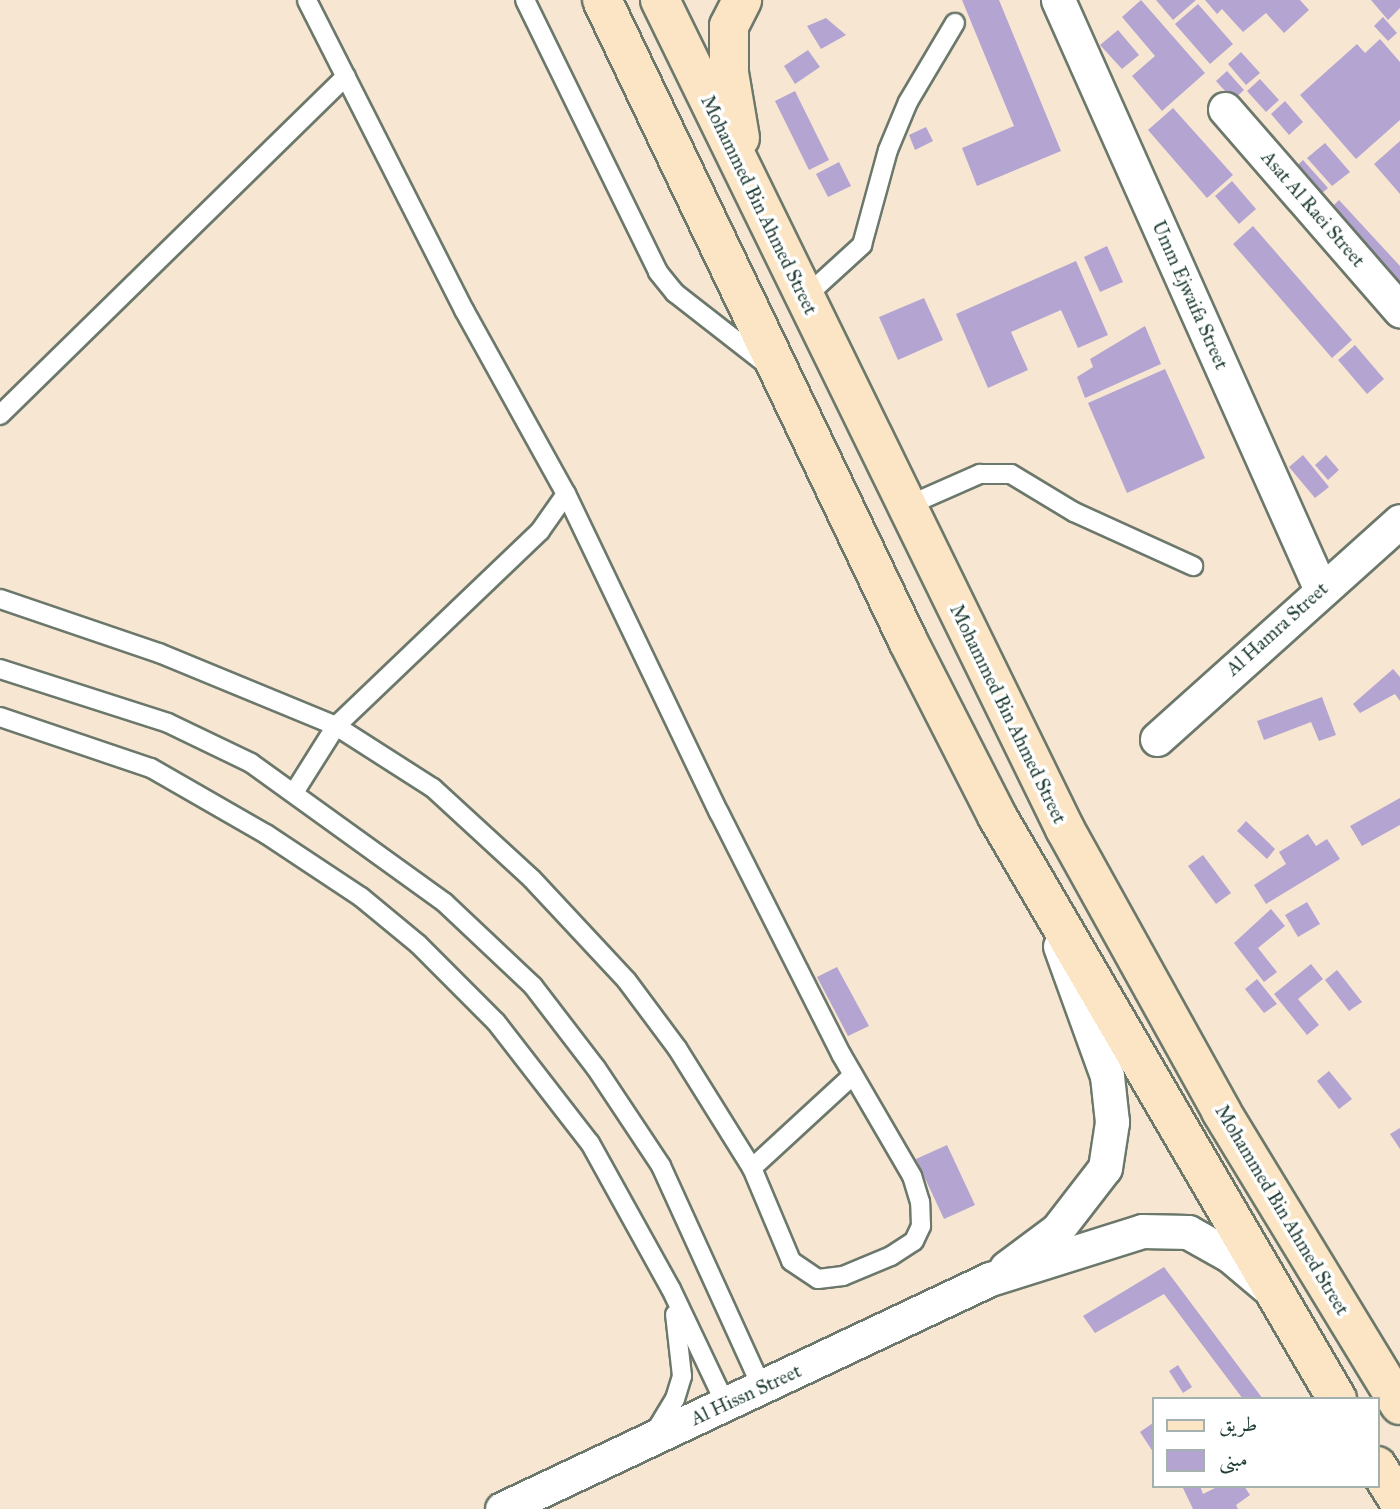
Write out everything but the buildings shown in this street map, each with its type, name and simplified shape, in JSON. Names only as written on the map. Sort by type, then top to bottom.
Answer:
[{"type":"street","points":[[602,0],[908,641],[1045,904],[1336,1397]]},
{"type":"street","name":"Mohammed Bin Ahmed Street","points":[[660,0],[1065,829],[1143,975],[1400,1405]]},
{"type":"street","points":[[742,0],[729,26],[729,73],[747,181]]},
{"type":"street","name":"Umm Ejwaifa Street","points":[[1066,4],[1321,590]]},
{"type":"street","name":"Asat Al Raei Street","points":[[1225,109],[1400,310]]},
{"type":"street","name":"Al Hamra Street","points":[[1157,739],[1400,522]]},
{"type":"street","name":"Al Hissn Street","points":[[990,1279],[1069,1217],[1105,1168],[1111,1134],[1107,1076],[1045,904]]},
{"type":"street","name":"Al Hissn Street","points":[[502,1509],[990,1279],[1142,1231],[1188,1232],[1229,1255],[1271,1291]]},
{"type":"street","points":[[1379,1468],[1400,1503]]},
{"type":"lane","points":[[0,599],[159,653],[335,726],[433,788],[532,879],[627,981],[677,1048],[752,1168],[791,1261],[818,1279],[843,1276],[891,1256],[914,1241],[921,1226],[920,1202],[912,1176],[853,1074],[719,813],[566,494],[464,310],[307,0]]},
{"type":"lane","points":[[525,0],[658,272],[675,293],[780,375]]},
{"type":"lane","points":[[804,298],[862,245],[893,138],[908,102],[956,23]]},
{"type":"lane","points":[[0,415],[346,76]]},
{"type":"lane","points":[[907,506],[980,474],[1011,474],[1074,512],[1193,566]]},
{"type":"lane","points":[[295,791],[335,726],[540,531],[566,494]]},
{"type":"lane","points":[[0,669],[168,723],[251,763],[295,791],[445,903],[533,986],[596,1068],[661,1166],[762,1388]]},
{"type":"lane","points":[[0,717],[151,768],[287,848],[361,897],[418,944],[496,1021],[590,1143],[671,1289],[726,1405]]},
{"type":"lane","points":[[752,1168],[853,1074]]},
{"type":"lane","points":[[638,1446],[666,1417],[682,1376],[671,1289]]}]
